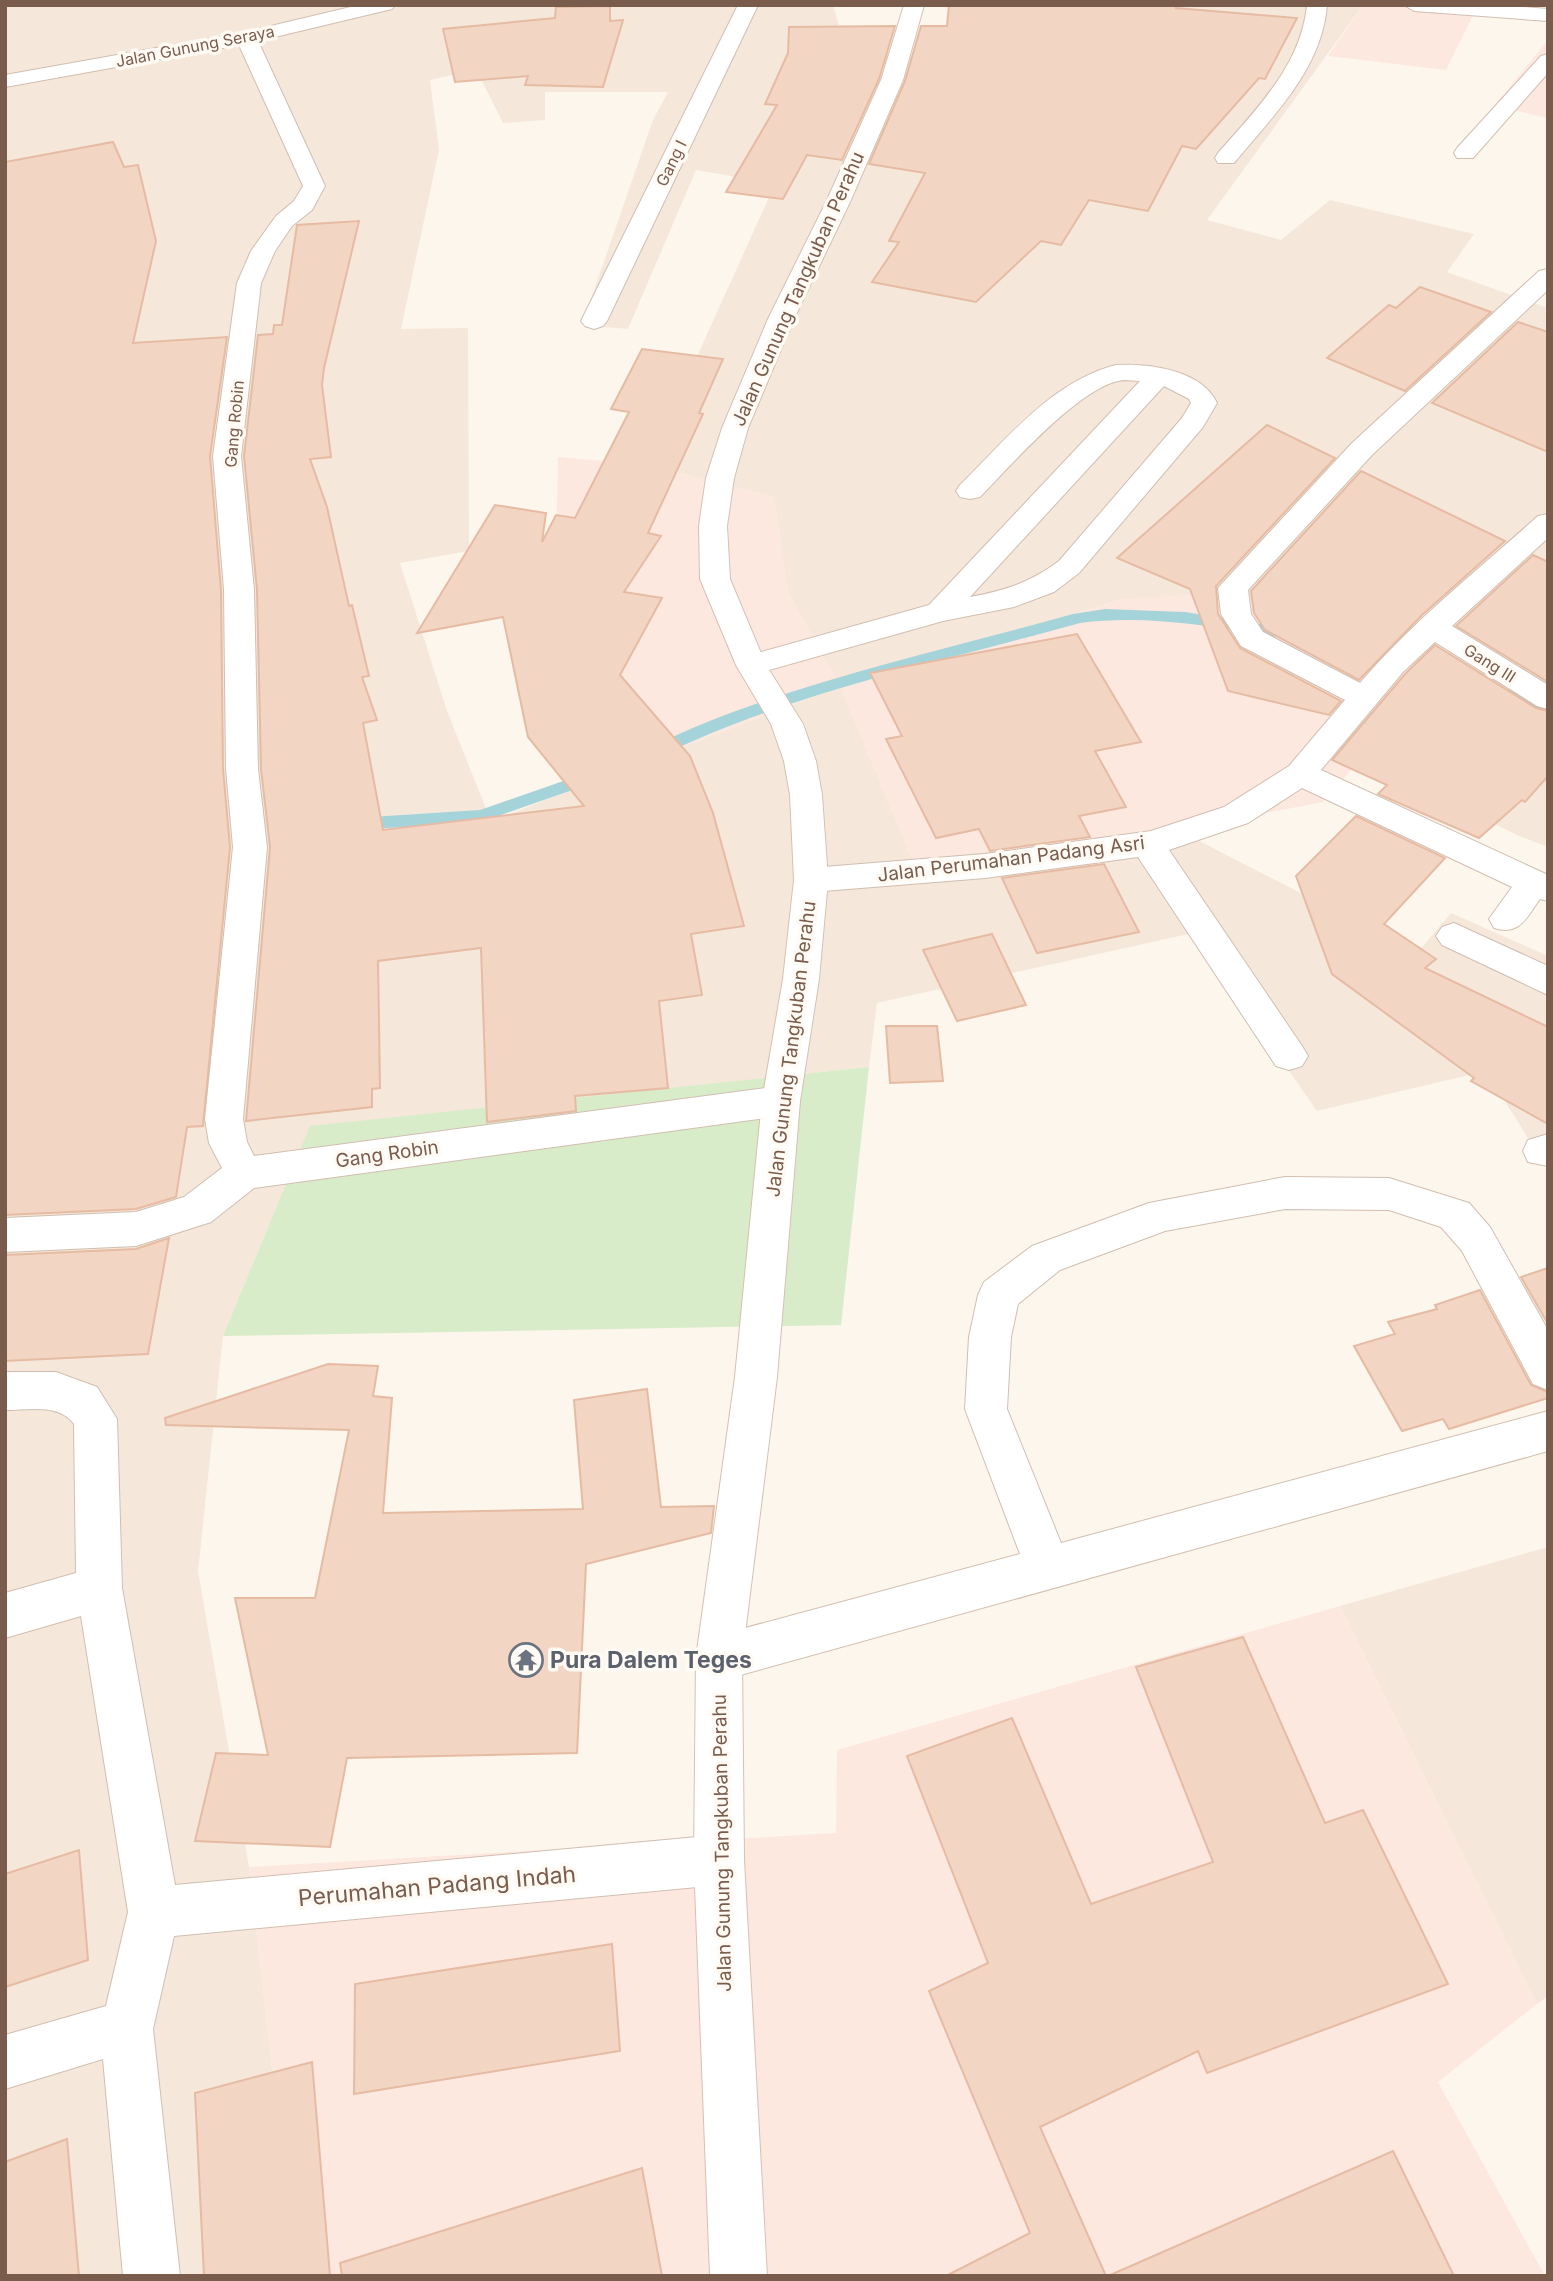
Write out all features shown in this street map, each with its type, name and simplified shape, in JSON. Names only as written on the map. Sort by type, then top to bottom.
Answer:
[{"type":"street","name":"Jalan Gunung Seraya","points":[[5,81],[246,37],[385,5]]},
{"type":"street","name":"Gang I","points":[[594,321],[748,5]]},
{"type":"street","name":"Jalan Gunung Tangkuban Perahu","points":[[739,2276],[719,1860],[719,1658],[756,1377],[781,1101],[801,979],[811,880],[806,795],[800,761],[787,724],[754,672],[715,579],[713,526],[720,478],[735,428],[781,319],[838,202],[892,80],[914,5]]},
{"type":"street","points":[[1226,158],[1271,104],[1295,69],[1314,31],[1317,5]]},
{"type":"street","points":[[1414,5],[1548,15]]},
{"type":"street","name":"Gang Robin","points":[[246,37],[314,186],[304,205],[284,221],[263,251],[249,283],[229,443],[239,590],[242,768],[250,847],[224,1119],[228,1143],[244,1173],[781,1101]]},
{"type":"street","points":[[1465,153],[1548,60]]},
{"type":"street","points":[[1363,697],[1251,639],[1236,614],[1233,588],[1362,449],[1548,276]]},
{"type":"street","points":[[754,672],[940,612],[1004,600],[1044,586],[1069,567],[1194,421],[1203,403],[1201,394],[1185,384],[1160,376],[1115,373],[1096,380],[1066,400],[970,491]]},
{"type":"street","points":[[940,612],[1160,376]]},
{"type":"street","points":[[1426,632],[1543,535]]},
{"type":"street","name":"Jalan Perumahan Padang Asri","points":[[811,880],[985,866],[1147,844],[1236,815],[1300,774],[1363,697],[1426,632]]},
{"type":"street","name":"Gang III","points":[[1426,632],[1548,699]]},
{"type":"street","points":[[1300,774],[1541,886],[1506,919]]},
{"type":"street","points":[[1147,844],[1289,1056]]},
{"type":"street","points":[[1454,936],[1548,982]]},
{"type":"street","points":[[5,1235],[136,1230],[197,1210],[244,1173]]},
{"type":"street","points":[[1048,1568],[986,1409],[990,1337],[999,1295],[1046,1258],[1163,1215],[1285,1193],[1390,1194],[1455,1215],[1476,1239],[1548,1371]]},
{"type":"street","points":[[5,1391],[57,1391],[82,1401],[95,1419],[99,1588],[154,1912],[127,2029],[152,2276]]},
{"type":"street","points":[[719,1658],[1548,1431]]},
{"type":"street","points":[[5,1616],[99,1588]]},
{"type":"street","name":"Perumahan Padang Indah","points":[[154,1912],[719,1860]]},
{"type":"street","points":[[5,2062],[90,2035],[127,2029]]},
{"type":"shaded area","points":[[5,5],[833,5],[840,29],[858,53],[938,56],[959,5],[1363,5],[1207,220],[1281,240],[1330,200],[1474,234],[1447,272],[1548,308],[1548,847],[1517,835],[1361,759],[1122,599],[841,687],[1178,830],[1417,953],[1451,913],[1548,956],[1548,1170],[1486,1071],[1317,1111],[1193,933],[877,1003],[869,1067],[310,1127],[223,1336],[198,1571],[249,1867],[296,2276],[5,2276]],"holes":[[[476,69],[503,123],[545,120],[545,92],[668,92],[653,120],[582,325],[628,329],[696,170],[775,184],[648,465],[774,497],[788,593],[840,686],[491,821],[447,711],[400,563],[469,551],[468,328],[401,329],[439,150],[430,80]]]},
{"type":"shaded area","points":[[1363,5],[1478,5],[1446,70],[1328,56]]},
{"type":"shaded area","points":[[1548,40],[1546,118],[1495,105]]},
{"type":"shaded area","points":[[558,457],[648,465],[774,497],[788,593],[841,686],[1122,599],[1226,593],[1296,616],[1447,677],[1361,759],[1323,802],[1178,830],[912,860],[840,687],[609,775],[556,554]]},
{"type":"shaded area","points":[[1548,1547],[1548,1996],[1537,2004],[1340,1606]]},
{"type":"shaded area","points":[[1340,1606],[1537,2004],[1438,2082],[1545,2276],[296,2276],[249,1867],[836,1833],[837,1750]]},
{"type":"green space","points":[[869,1067],[841,1325],[223,1336],[310,1126]]},
{"type":"building","points":[[949,5],[1176,5],[1176,8],[1297,18],[1265,79],[1259,78],[1196,149],[1182,146],[1148,211],[1089,200],[1061,245],[1041,241],[976,302],[872,282],[899,242],[889,241],[925,173],[869,164],[905,81],[921,26],[947,26]]},
{"type":"building","points":[[610,6],[610,21],[623,20],[603,87],[525,85],[528,76],[455,82],[443,29],[555,18],[556,7]]},
{"type":"building","points":[[895,26],[879,79],[842,160],[807,155],[783,199],[726,192],[777,105],[765,104],[788,53],[789,27]]},
{"type":"building","points":[[113,142],[124,167],[138,165],[156,241],[133,343],[227,337],[210,456],[221,590],[223,769],[230,847],[203,1126],[187,1127],[176,1197],[136,1209],[5,1215],[5,162]]},
{"type":"building","points":[[359,221],[324,368],[322,385],[331,457],[310,459],[327,507],[349,606],[352,605],[369,676],[362,677],[377,720],[363,723],[383,830],[584,806],[528,737],[503,617],[417,633],[495,505],[546,513],[542,542],[556,515],[575,518],[629,412],[611,409],[642,349],[723,359],[699,413],[703,414],[648,533],[661,536],[624,592],[662,598],[620,675],[690,756],[713,813],[744,926],[691,934],[702,995],[659,1001],[668,1088],[575,1096],[576,1111],[487,1122],[481,948],[378,961],[380,1088],[372,1089],[372,1107],[246,1121],[270,847],[261,769],[257,590],[244,456],[258,335],[273,334],[274,325],[282,325],[297,225]]},
{"type":"building","points":[[1420,287],[1491,312],[1405,391],[1327,358],[1389,305],[1396,308]]},
{"type":"building","points":[[1518,322],[1548,332],[1548,452],[1432,403]]},
{"type":"building","points":[[1267,425],[1335,458],[1216,586],[1218,614],[1240,648],[1341,701],[1329,715],[1228,691],[1190,589],[1117,558]]},
{"type":"building","points":[[1361,471],[1505,541],[1422,615],[1359,680],[1265,630],[1254,613],[1251,591]]},
{"type":"building","points":[[1533,555],[1548,562],[1548,682],[1456,626]]},
{"type":"building","points":[[1077,634],[1141,742],[1095,751],[1126,807],[1079,816],[1090,837],[990,851],[979,829],[936,838],[886,739],[902,736],[870,673]]},
{"type":"building","points":[[1435,645],[1536,708],[1548,711],[1548,776],[1525,802],[1522,800],[1479,838],[1378,794],[1387,785],[1332,760],[1405,674]]},
{"type":"building","points":[[1356,816],[1445,858],[1384,924],[1436,959],[1425,968],[1548,1027],[1548,1124],[1471,1081],[1474,1078],[1332,974],[1296,876]]},
{"type":"building","points":[[1104,864],[1139,932],[1037,953],[1002,878]]},
{"type":"building","points":[[992,934],[1026,1005],[957,1021],[923,950]]},
{"type":"building","points":[[886,1026],[937,1026],[943,1081],[890,1083]]},
{"type":"building","points":[[169,1238],[148,1354],[5,1361],[5,1255],[136,1249]]},
{"type":"building","points":[[1548,1268],[1548,1324],[1521,1277]]},
{"type":"building","points":[[1480,1290],[1531,1385],[1548,1392],[1548,1398],[1449,1429],[1443,1419],[1402,1431],[1354,1346],[1395,1334],[1388,1322],[1437,1309],[1435,1305]]},
{"type":"building","points":[[328,1364],[378,1366],[373,1396],[392,1398],[383,1513],[583,1509],[574,1400],[647,1389],[661,1507],[714,1506],[711,1533],[586,1564],[577,1753],[347,1758],[330,1847],[195,1841],[216,1753],[268,1755],[235,1598],[315,1598],[349,1430],[166,1425],[165,1418]]},
{"type":"building","points":[[1243,1637],[1325,1823],[1363,1810],[1448,1984],[1207,2073],[1198,2051],[1040,2127],[1106,2276],[946,2276],[1030,2233],[929,1991],[988,1963],[907,1756],[1012,1718],[1091,1904],[1213,1862],[1136,1667]]},
{"type":"building","points":[[79,1850],[88,1960],[5,1987],[5,1874]]},
{"type":"building","points":[[612,1944],[620,2051],[354,2094],[355,1984]]},
{"type":"building","points":[[312,2062],[330,2276],[204,2276],[195,2093]]},
{"type":"building","points":[[67,2139],[79,2276],[5,2276],[5,2162]]},
{"type":"building","points":[[1393,2151],[1454,2276],[1108,2276]]},
{"type":"building","points":[[642,2168],[662,2276],[342,2276],[340,2263]]},
{"type":"waterway","points":[[651,754],[691,734],[819,690],[1079,618],[1132,614],[1185,617],[1291,634]]},
{"type":"waterway","points":[[1500,693],[1540,707],[1548,715]]},
{"type":"waterway","points":[[355,824],[481,816],[595,776]]},
{"type":"place","name":"Pura Dalem Teges","points":[[526,1660]]}]
